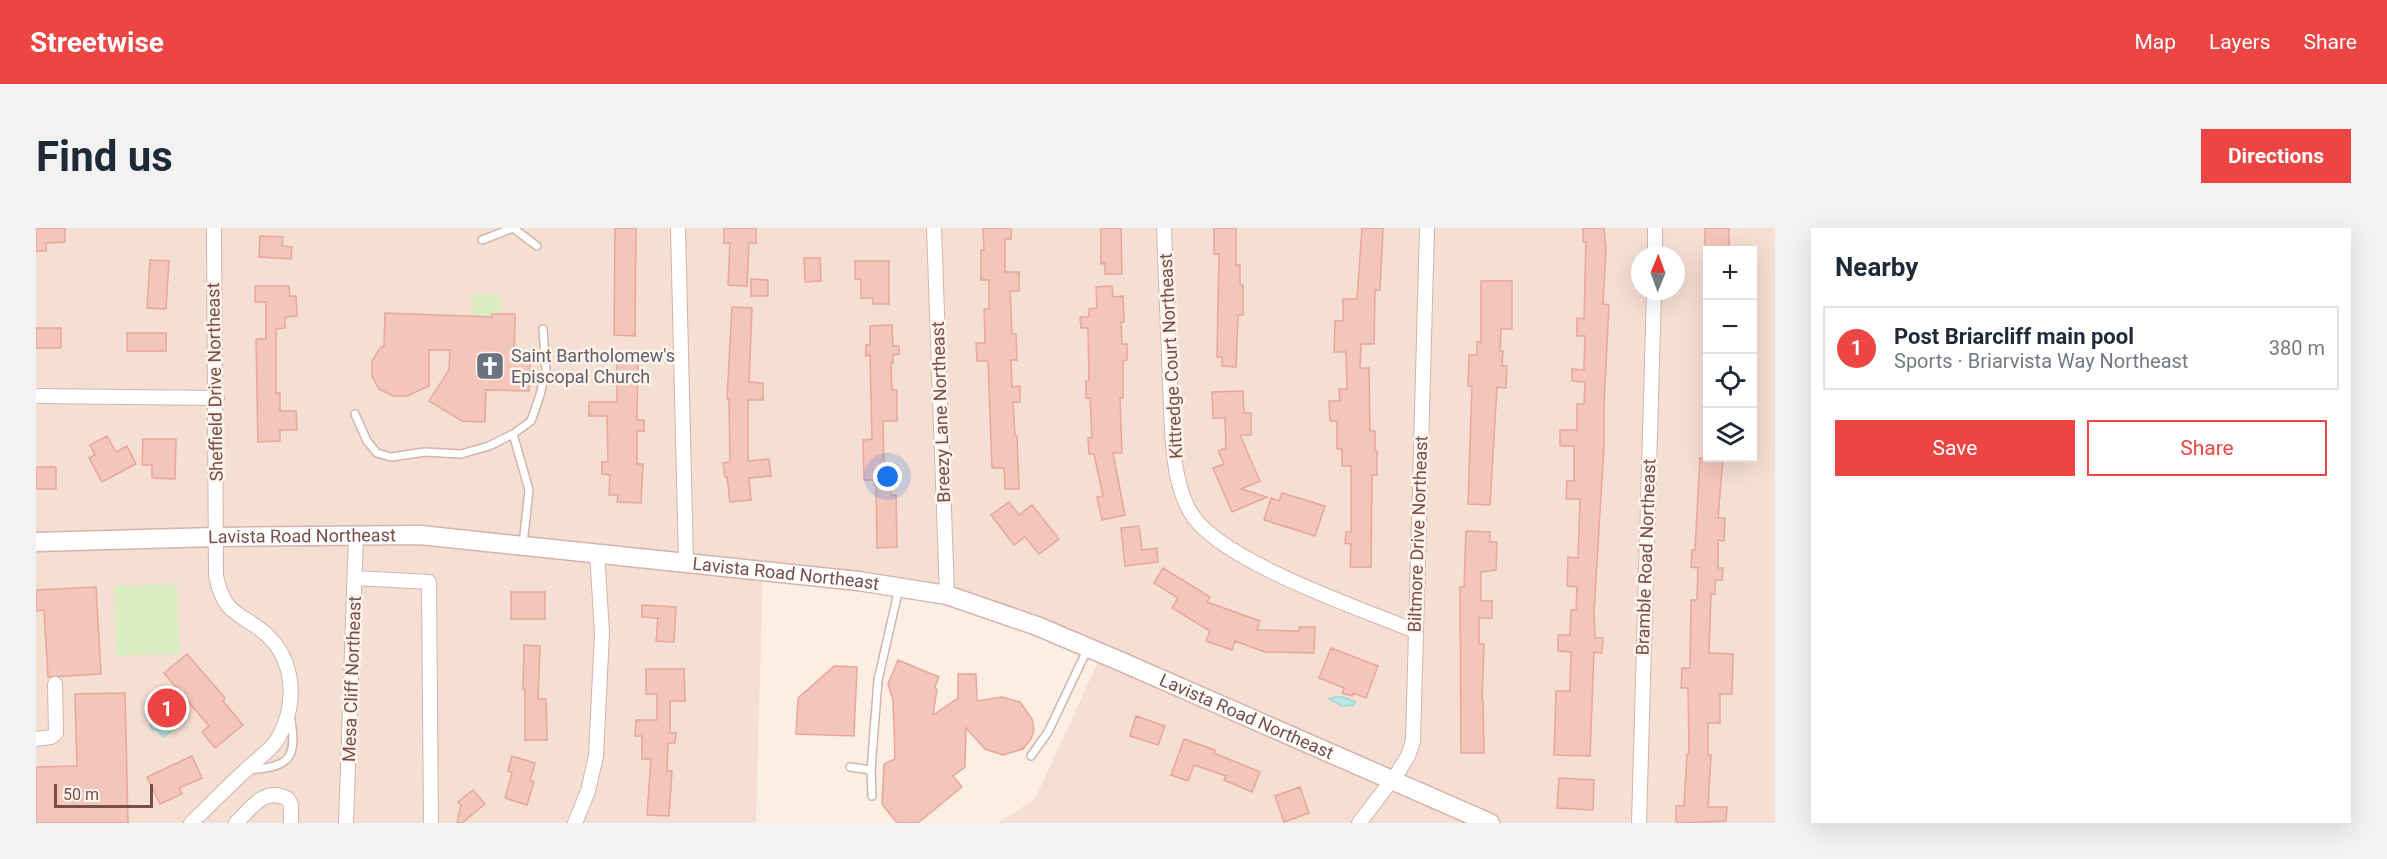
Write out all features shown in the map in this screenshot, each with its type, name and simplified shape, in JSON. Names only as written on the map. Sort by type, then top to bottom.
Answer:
[{"type":"main road","name":"Lavista Road Northeast","points":[[36,542],[420,535],[523,544],[858,581],[947,595],[1037,626],[1490,823]]},
{"type":"street","name":"Sheffield Drive Northeast","points":[[214,228],[213,321],[217,398],[216,576],[220,595],[230,608],[275,642],[286,658],[290,680],[289,712]]},
{"type":"street","points":[[678,228],[686,562]]},
{"type":"street","name":"Breezy Lane Northeast","points":[[934,228],[947,595]]},
{"type":"street","name":"Kittredge Court Northeast","points":[[1164,228],[1173,442],[1180,487],[1191,514],[1210,535],[1258,566],[1415,631]]},
{"type":"street","name":"Biltmore Drive Northeast","points":[[1359,823],[1408,756],[1413,741],[1427,228]]},
{"type":"street","points":[[1654,246],[1655,228]]},
{"type":"street","name":"Bramble Road Northeast","points":[[1639,823],[1654,300]]},
{"type":"street","points":[[36,396],[217,398]]},
{"type":"street","name":"Mesa Cliff Northeast","points":[[346,823],[356,535]]},
{"type":"street","points":[[575,823],[588,791],[596,756],[602,633],[597,552]]},
{"type":"street","points":[[356,578],[429,582],[431,823]]},
{"type":"street","points":[[36,739],[51,737],[56,733],[55,684]]},
{"type":"street","points":[[191,823],[276,741],[289,712]]},
{"type":"street","points":[[236,823],[259,801],[271,794],[288,799],[291,806],[291,823]]},
{"type":"lane","points":[[482,240],[513,228],[537,246]]},
{"type":"lane","points":[[355,414],[368,441],[377,453],[391,457],[425,452],[461,454],[489,446],[513,434],[531,421],[546,370],[543,329]]},
{"type":"lane","points":[[513,434],[529,490],[523,544]]},
{"type":"lane","points":[[872,796],[878,680],[899,588]]},
{"type":"lane","points":[[1030,756],[1048,732],[1089,648]]},
{"type":"lane","points":[[245,770],[278,766],[287,760],[293,750],[294,736],[289,712]]},
{"type":"lane","points":[[850,767],[872,770]]},
{"type":"shaded area","points":[[36,228],[1775,228],[1775,823],[998,823],[1035,799],[1103,651],[992,608],[763,565],[756,823],[36,823]]},
{"type":"green space","points":[[472,293],[501,294],[501,314],[492,314],[492,323],[483,323],[482,317],[472,316]]},
{"type":"green space","points":[[177,583],[180,654],[116,656],[114,586]]},
{"type":"water","points":[[162,696],[180,709],[168,721],[156,708],[150,708],[150,699]]},
{"type":"water","points":[[1343,697],[1355,702],[1354,705],[1342,706],[1329,699]]},
{"type":"water","points":[[158,718],[165,720],[172,730],[164,737],[155,729],[153,730],[150,725]]},
{"type":"building","points":[[36,228],[65,228],[65,242],[46,243],[46,251],[36,251]]},
{"type":"building","points":[[615,228],[636,228],[635,336],[614,335]]},
{"type":"building","points":[[724,228],[756,228],[756,243],[749,243],[747,286],[728,285],[730,243],[724,243]]},
{"type":"building","points":[[983,228],[1011,228],[1011,239],[1005,239],[1005,272],[1019,272],[1019,291],[1010,291],[1012,334],[1016,334],[1017,360],[1011,360],[1012,387],[1020,386],[1020,402],[1013,402],[1019,489],[1005,489],[1004,468],[992,468],[988,361],[977,361],[976,343],[985,343],[984,309],[989,309],[989,280],[981,280],[981,250],[984,250]]},
{"type":"building","points":[[1101,228],[1121,228],[1122,274],[1105,274],[1105,263],[1101,264]]},
{"type":"building","points":[[1214,228],[1236,228],[1236,265],[1240,265],[1240,285],[1243,285],[1243,315],[1238,315],[1236,367],[1222,366],[1222,357],[1217,357],[1219,254],[1214,254]]},
{"type":"building","points":[[1362,228],[1383,228],[1380,290],[1375,290],[1374,344],[1361,344],[1360,368],[1369,368],[1370,431],[1375,431],[1377,475],[1372,475],[1371,567],[1350,567],[1351,544],[1345,543],[1346,532],[1351,532],[1351,466],[1342,466],[1342,449],[1337,449],[1337,421],[1330,421],[1329,401],[1340,401],[1339,389],[1347,389],[1346,352],[1334,352],[1335,321],[1343,321],[1343,299],[1357,299]]},
{"type":"building","points":[[1583,228],[1604,228],[1606,249],[1603,304],[1609,305],[1604,447],[1594,611],[1595,638],[1603,638],[1602,653],[1594,652],[1590,756],[1554,755],[1556,691],[1570,691],[1571,652],[1558,651],[1558,635],[1570,635],[1571,610],[1576,610],[1577,587],[1567,586],[1568,557],[1578,558],[1580,499],[1566,499],[1567,481],[1574,481],[1574,446],[1560,446],[1560,430],[1577,430],[1577,404],[1584,404],[1585,382],[1572,381],[1572,369],[1584,370],[1585,336],[1577,336],[1577,318],[1584,319],[1586,242],[1583,242]]},
{"type":"building","points":[[1705,228],[1729,228],[1729,246],[1705,246]]},
{"type":"building","points":[[260,236],[283,237],[282,246],[292,247],[291,259],[259,257]]},
{"type":"building","points":[[804,258],[820,258],[821,281],[805,282]]},
{"type":"building","points":[[150,260],[169,261],[166,309],[147,308]]},
{"type":"building","points":[[855,261],[889,261],[889,304],[873,304],[873,298],[861,298],[861,279],[855,279]]},
{"type":"building","points":[[751,279],[768,280],[768,296],[751,296]]},
{"type":"building","points":[[1481,281],[1512,281],[1512,329],[1501,329],[1502,366],[1507,366],[1506,388],[1497,387],[1490,505],[1468,504],[1472,386],[1468,386],[1469,355],[1477,355],[1477,342],[1481,342]]},
{"type":"building","points":[[255,286],[289,286],[290,296],[296,296],[297,316],[285,317],[285,328],[276,329],[276,393],[280,393],[280,411],[296,411],[297,430],[280,430],[280,441],[258,442],[256,339],[266,339],[266,302],[255,302]]},
{"type":"building","points":[[1112,286],[1113,297],[1123,296],[1122,344],[1127,344],[1127,360],[1123,361],[1123,398],[1120,398],[1122,453],[1113,453],[1125,515],[1102,520],[1097,497],[1103,496],[1094,454],[1089,454],[1088,438],[1092,438],[1090,398],[1086,398],[1086,381],[1089,381],[1088,328],[1081,328],[1080,317],[1089,317],[1089,309],[1097,308],[1096,287]]},
{"type":"building","points":[[732,307],[752,308],[749,382],[763,383],[763,400],[748,400],[748,461],[769,459],[771,476],[749,478],[751,500],[730,502],[723,463],[730,462],[729,399],[727,399]]},
{"type":"building","name":"Saint Bartholomew's Episcopal Church","points":[[385,313],[492,317],[492,314],[515,314],[514,362],[530,362],[529,391],[486,390],[485,422],[462,421],[429,401],[449,370],[450,350],[429,350],[429,386],[407,396],[393,396],[379,389],[372,376],[372,361],[380,348],[384,346]]},
{"type":"building","points":[[892,325],[893,346],[899,346],[899,354],[893,355],[893,363],[891,363],[892,390],[897,390],[897,421],[883,421],[884,469],[890,468],[891,495],[896,495],[897,547],[877,548],[876,485],[874,485],[874,480],[864,480],[863,440],[872,439],[870,355],[866,356],[866,345],[870,345],[870,326]]},
{"type":"building","points":[[36,328],[61,328],[61,348],[36,348]]},
{"type":"building","points":[[127,333],[166,333],[166,351],[127,351]]},
{"type":"building","points":[[638,355],[637,420],[644,420],[644,431],[637,431],[637,464],[643,464],[641,503],[617,502],[618,495],[609,495],[610,475],[602,474],[602,462],[608,462],[607,416],[589,416],[589,402],[617,402],[617,356]]},
{"type":"building","points":[[1243,391],[1244,413],[1251,413],[1251,435],[1240,435],[1260,481],[1241,489],[1267,497],[1232,512],[1213,468],[1224,464],[1218,451],[1226,448],[1225,418],[1213,418],[1212,392]]},
{"type":"building","points":[[107,436],[116,452],[127,446],[136,464],[102,482],[89,458],[95,455],[90,445]]},
{"type":"building","points":[[143,439],[176,439],[175,479],[152,478],[152,465],[142,465]]},
{"type":"building","points":[[1700,458],[1703,458],[1703,462],[1723,462],[1718,518],[1725,518],[1724,541],[1718,540],[1718,568],[1723,568],[1722,580],[1715,580],[1715,594],[1711,594],[1709,653],[1733,654],[1732,694],[1720,694],[1720,723],[1708,723],[1708,755],[1711,755],[1708,807],[1727,807],[1726,821],[1679,823],[1676,821],[1676,806],[1684,806],[1687,754],[1689,754],[1688,688],[1681,688],[1682,668],[1690,668],[1691,600],[1697,600],[1698,568],[1691,567],[1692,550],[1695,550]]},
{"type":"building","points":[[36,467],[56,467],[56,489],[36,489]]},
{"type":"building","points":[[1282,493],[1325,506],[1315,536],[1264,520],[1271,498],[1279,501]]},
{"type":"building","points":[[1009,502],[1019,515],[1032,505],[1059,539],[1039,554],[1025,537],[1014,545],[991,515]]},
{"type":"building","points":[[1139,526],[1142,550],[1157,548],[1158,562],[1125,566],[1121,528]]},
{"type":"building","points":[[1466,531],[1490,532],[1490,542],[1497,542],[1496,570],[1481,572],[1481,601],[1492,601],[1492,618],[1479,618],[1479,644],[1484,644],[1482,699],[1484,753],[1461,753],[1460,587],[1464,587]]},
{"type":"building","points":[[1163,568],[1210,597],[1207,602],[1260,621],[1257,630],[1299,631],[1299,627],[1315,627],[1314,653],[1265,652],[1235,641],[1232,650],[1206,641],[1210,631],[1172,608],[1178,598],[1154,583]]},
{"type":"building","points":[[96,587],[101,674],[48,677],[44,610],[36,611],[36,590]]},
{"type":"building","points":[[511,592],[545,592],[545,619],[511,619]]},
{"type":"building","points":[[642,605],[676,607],[674,642],[656,641],[658,618],[642,617]]},
{"type":"building","points":[[524,645],[540,646],[538,699],[546,699],[547,740],[525,740]]},
{"type":"building","points":[[1331,648],[1378,666],[1366,698],[1353,693],[1352,696],[1342,693],[1344,688],[1319,678]]},
{"type":"building","points":[[187,654],[225,698],[223,701],[243,725],[215,748],[202,732],[209,726],[164,673]]},
{"type":"building","points":[[898,660],[939,677],[935,687],[937,690],[933,715],[958,698],[958,674],[976,674],[977,701],[1002,697],[1020,702],[1032,719],[1034,730],[1031,739],[1023,749],[1003,755],[985,749],[966,728],[965,767],[953,776],[962,787],[918,823],[897,823],[882,804],[884,764],[895,759],[893,700],[888,684]]},
{"type":"building","points":[[834,666],[857,667],[854,736],[796,734],[798,698]]},
{"type":"building","points":[[646,669],[684,669],[685,701],[670,701],[670,733],[676,733],[675,743],[668,743],[667,771],[672,771],[669,816],[647,815],[651,759],[642,759],[642,736],[635,736],[636,720],[657,720],[657,694],[646,694]]},
{"type":"building","points":[[125,693],[128,823],[36,823],[36,767],[77,766],[75,694]]},
{"type":"building","points":[[1136,716],[1165,726],[1158,745],[1130,736]]},
{"type":"building","points":[[1184,739],[1215,750],[1214,753],[1260,772],[1252,792],[1224,780],[1226,776],[1194,765],[1188,781],[1171,775]]},
{"type":"building","points":[[192,756],[202,778],[179,788],[182,794],[160,804],[147,777]]},
{"type":"building","points":[[512,756],[535,763],[530,780],[534,782],[527,805],[505,798],[512,773],[508,771]]},
{"type":"building","points":[[1559,778],[1594,780],[1593,810],[1557,808]]},
{"type":"building","points":[[1300,787],[1309,813],[1284,822],[1275,796]]},
{"type":"building","points":[[473,790],[485,804],[462,823],[457,823],[461,806],[458,802]]},
{"type":"place","name":"Saint Bartholomew's Episcopal Church","points":[[490,366]]},
{"type":"place","name":"Post Briarcliff main pool","points":[[167,708]]}]
